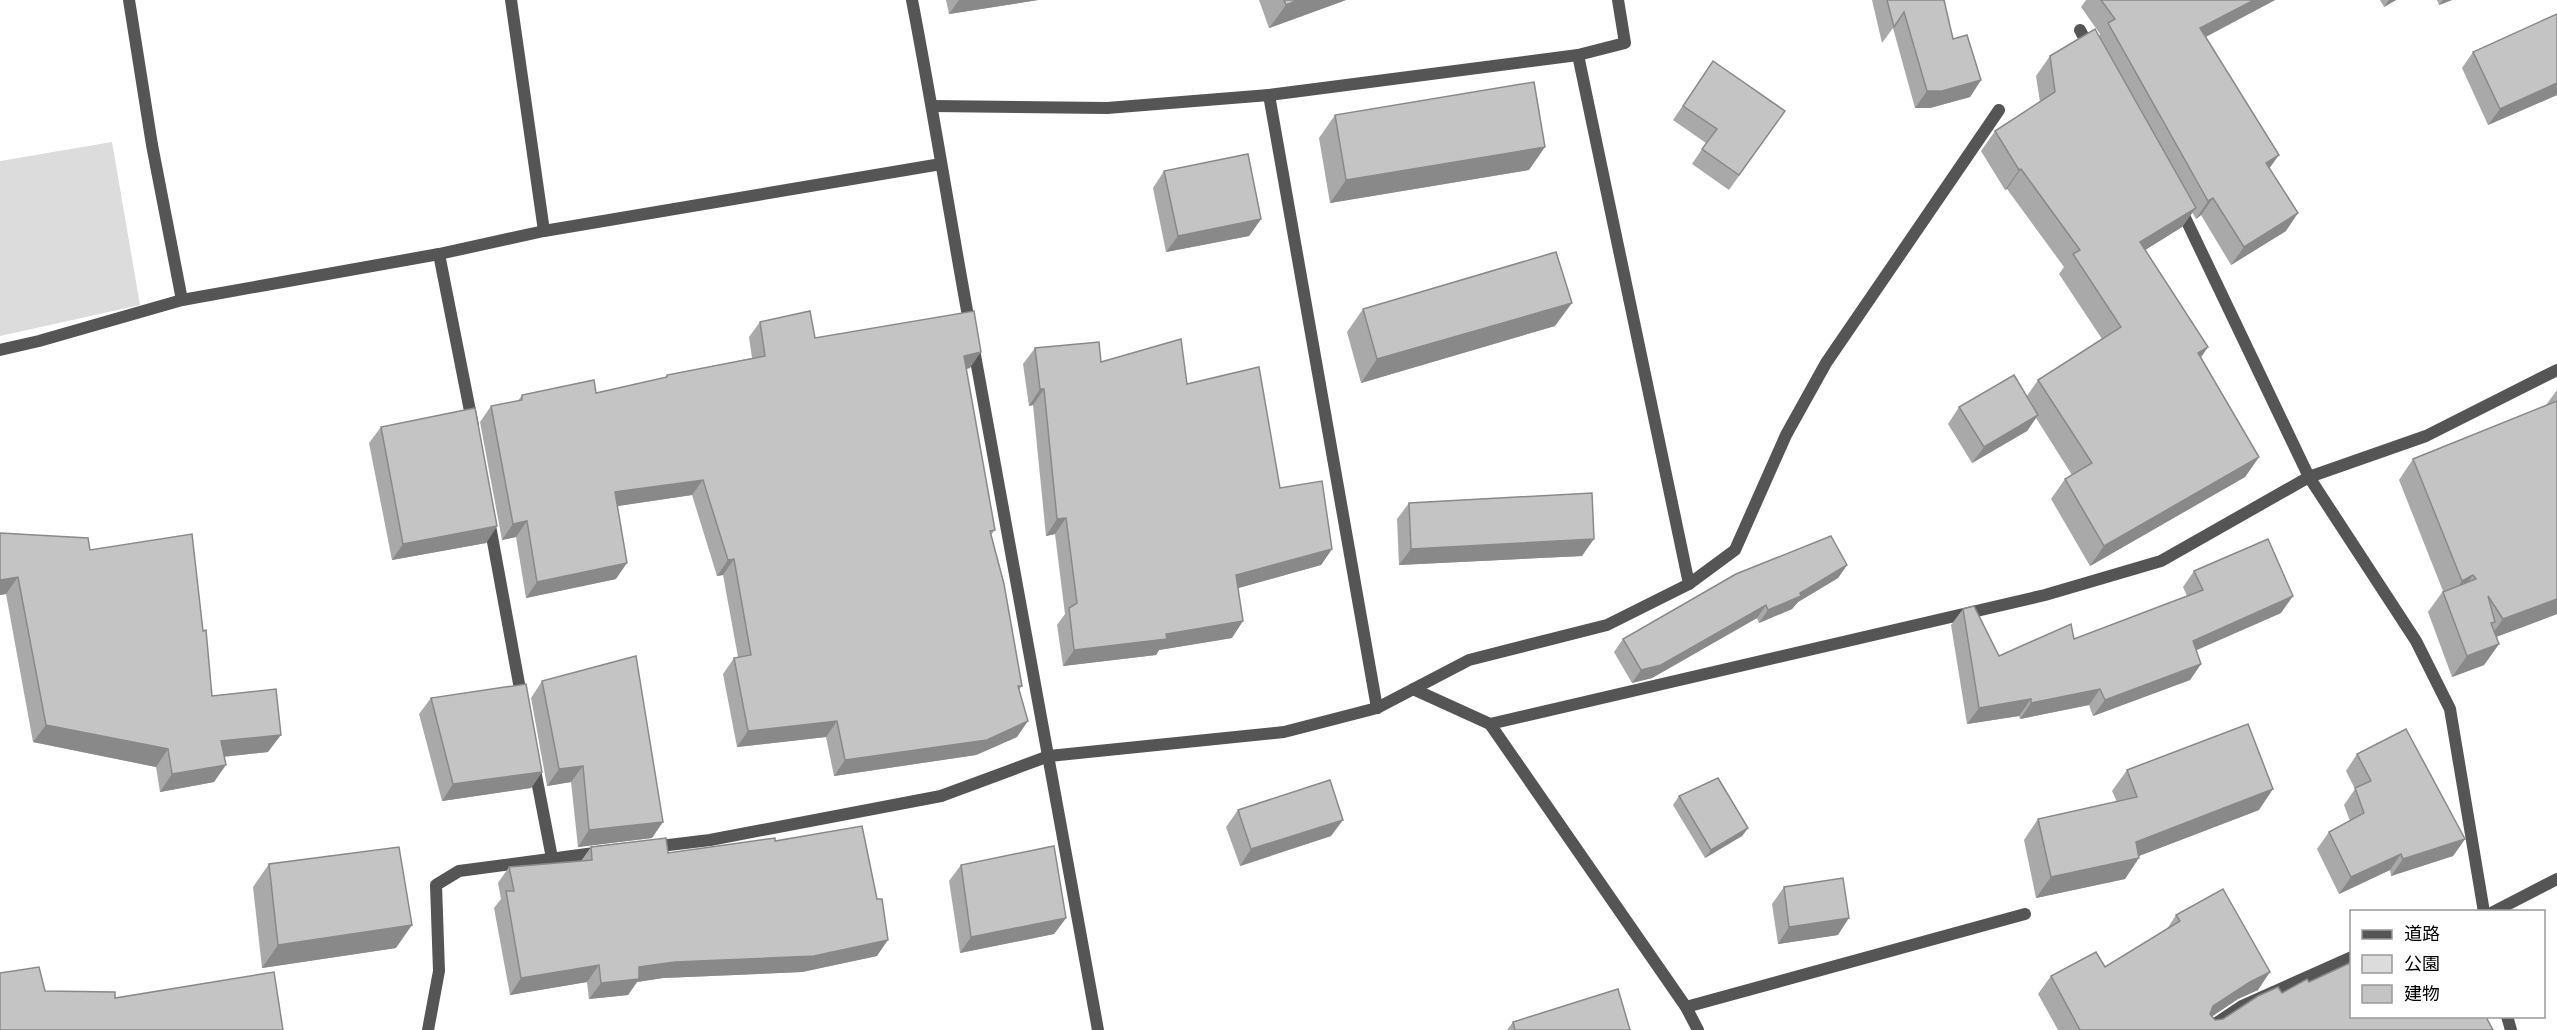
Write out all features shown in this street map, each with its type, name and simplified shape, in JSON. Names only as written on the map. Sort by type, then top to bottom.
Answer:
[{"type":"street","points":[[129,0],[152,145],[182,300]]},
{"type":"street","points":[[511,0],[544,231]]},
{"type":"street","points":[[912,0],[933,106],[940,164],[1098,1030]]},
{"type":"street","points":[[933,106],[1107,108],[1269,95],[1578,55],[1625,43],[1617,0]]},
{"type":"street","points":[[2080,30],[2097,60]]},
{"type":"street","points":[[1578,55],[1689,584]]},
{"type":"street","points":[[1269,95],[1377,708]]},
{"type":"street","points":[[642,848],[710,840],[941,796],[1049,756],[1284,732],[1377,708],[1469,660],[1607,625],[1689,584],[1735,550],[1786,435],[1826,363],[1999,110]]},
{"type":"street","points":[[0,350],[182,300],[438,254],[544,231],[940,164]]},
{"type":"street","points":[[2170,189],[2309,477],[2416,641],[2450,709],[2484,910]]},
{"type":"street","points":[[438,254],[475,441]]},
{"type":"street","points":[[1490,724],[2045,595],[2161,561],[2309,477],[2426,436],[2557,370]]},
{"type":"street","points":[[488,512],[524,711]]},
{"type":"street","points":[[1413,689],[1490,724],[1686,1007],[1698,1030]]},
{"type":"street","points":[[532,757],[552,858]]},
{"type":"street","points":[[429,1030],[440,971],[436,885],[459,871],[620,850]]},
{"type":"street","points":[[2497,910],[2557,879]]},
{"type":"street","points":[[1686,1007],[2025,914]]},
{"type":"street","points":[[2206,1030],[2242,1006],[2350,958]]},
{"type":"green space","points":[[112,142],[140,305],[0,336],[0,161]]},
{"type":"building","points":[[1284,0],[1298,0],[1286,5]]},
{"type":"building","points":[[1887,0],[1944,0],[1953,39],[1967,35],[1981,80],[1942,91],[1927,91],[1904,12],[1894,27]]},
{"type":"building","points":[[2101,0],[2254,0],[2200,28],[2279,155],[2266,163],[2298,213],[2244,247],[2213,198],[2208,201],[2108,23],[2115,19]]},
{"type":"building","points":[[2557,14],[2557,83],[2500,109],[2473,52]]},
{"type":"building","points":[[2095,29],[2196,208],[2140,242],[2208,347],[2198,353],[2259,457],[2104,546],[2065,479],[2092,463],[2038,380],[2121,327],[2073,254],[2080,250],[2021,169],[2019,170],[1995,131],[2055,92],[2050,56]]},
{"type":"building","points":[[1713,61],[1785,111],[1739,175],[1702,149],[1717,129],[1683,106]]},
{"type":"building","points":[[1534,82],[1545,147],[1346,180],[1335,115]]},
{"type":"building","points":[[1248,154],[1261,219],[1178,236],[1164,171]]},
{"type":"building","points":[[1556,252],[1572,303],[1377,359],[1363,309]]},
{"type":"building","points":[[810,311],[815,338],[974,311],[981,352],[964,356],[995,530],[990,531],[1004,584],[1022,686],[1018,686],[1028,721],[987,740],[845,760],[837,721],[748,731],[734,658],[751,655],[734,559],[728,560],[703,480],[615,492],[627,563],[537,582],[527,521],[513,524],[491,406],[522,400],[522,395],[594,380],[596,393],[667,377],[667,375],[765,356],[760,322]]},
{"type":"building","points":[[1181,339],[1187,384],[1259,367],[1280,488],[1322,481],[1332,549],[1236,575],[1243,621],[1166,634],[1167,639],[1074,650],[1069,608],[1077,603],[1066,518],[1057,519],[1044,389],[1040,389],[1035,348],[1099,342],[1101,362]]},
{"type":"building","points":[[2014,375],[2038,415],[1984,447],[1959,407]]},
{"type":"building","points":[[2557,401],[2557,599],[2503,619],[2488,596],[2495,622],[2491,623],[2499,644],[2467,656],[2443,592],[2476,579],[2473,575],[2462,581],[2413,459]]},
{"type":"building","points":[[475,408],[497,526],[403,544],[381,427]]},
{"type":"building","points":[[1592,493],[1594,539],[1411,549],[1409,503]]},
{"type":"building","points":[[0,533],[88,538],[90,550],[192,534],[203,631],[206,630],[212,696],[276,689],[281,735],[221,741],[226,765],[172,774],[168,749],[46,725],[18,577],[0,580]]},
{"type":"building","points":[[1831,536],[1847,565],[1800,593],[1801,596],[1768,610],[1766,605],[1661,665],[1641,670],[1623,639],[1736,574]]},
{"type":"building","points":[[2268,539],[2293,596],[2193,641],[2201,664],[2105,700],[2100,689],[2031,703],[2031,699],[1979,708],[1963,609],[1974,606],[1999,656],[2071,624],[2074,639],[2203,590],[2194,571]]},
{"type":"building","points":[[636,656],[663,822],[589,830],[583,766],[559,769],[542,681]]},
{"type":"building","points":[[526,684],[542,772],[453,784],[431,698]]},
{"type":"building","points":[[2248,724],[2273,789],[2136,842],[2139,858],[2051,877],[2038,819],[2137,797],[2127,770]]},
{"type":"building","points":[[2406,729],[2465,839],[2403,859],[2401,854],[2351,877],[2329,832],[2364,813],[2355,788],[2371,781],[2357,754]]},
{"type":"building","points":[[1718,778],[1748,828],[1711,850],[1679,796]]},
{"type":"building","points":[[1330,780],[1343,820],[1251,849],[1238,810]]},
{"type":"building","points":[[862,826],[877,899],[882,899],[888,940],[814,956],[675,962],[639,967],[639,979],[601,983],[599,965],[521,978],[506,891],[514,891],[509,867],[592,860],[591,847],[666,838],[668,853],[775,838],[775,841]]},
{"type":"building","points":[[1054,846],[1066,918],[971,937],[961,865]]},
{"type":"building","points":[[399,847],[412,925],[278,945],[269,864]]},
{"type":"building","points":[[1843,878],[1849,918],[1789,927],[1784,887]]},
{"type":"building","points":[[2223,889],[2270,972],[2213,1006],[2210,1014],[2215,1020],[2223,1019],[2258,996],[2278,987],[2282,993],[2307,979],[2309,982],[2350,963],[2350,1018],[2487,1018],[2493,1030],[2080,1030],[2051,976],[2096,952],[2105,967],[2180,921],[2176,915]]},
{"type":"building","points":[[39,967],[45,991],[115,992],[115,998],[274,972],[283,1030],[0,1030],[0,973]]},
{"type":"building","points":[[1618,989],[1630,1030],[1515,1030],[1513,1022]]}]
